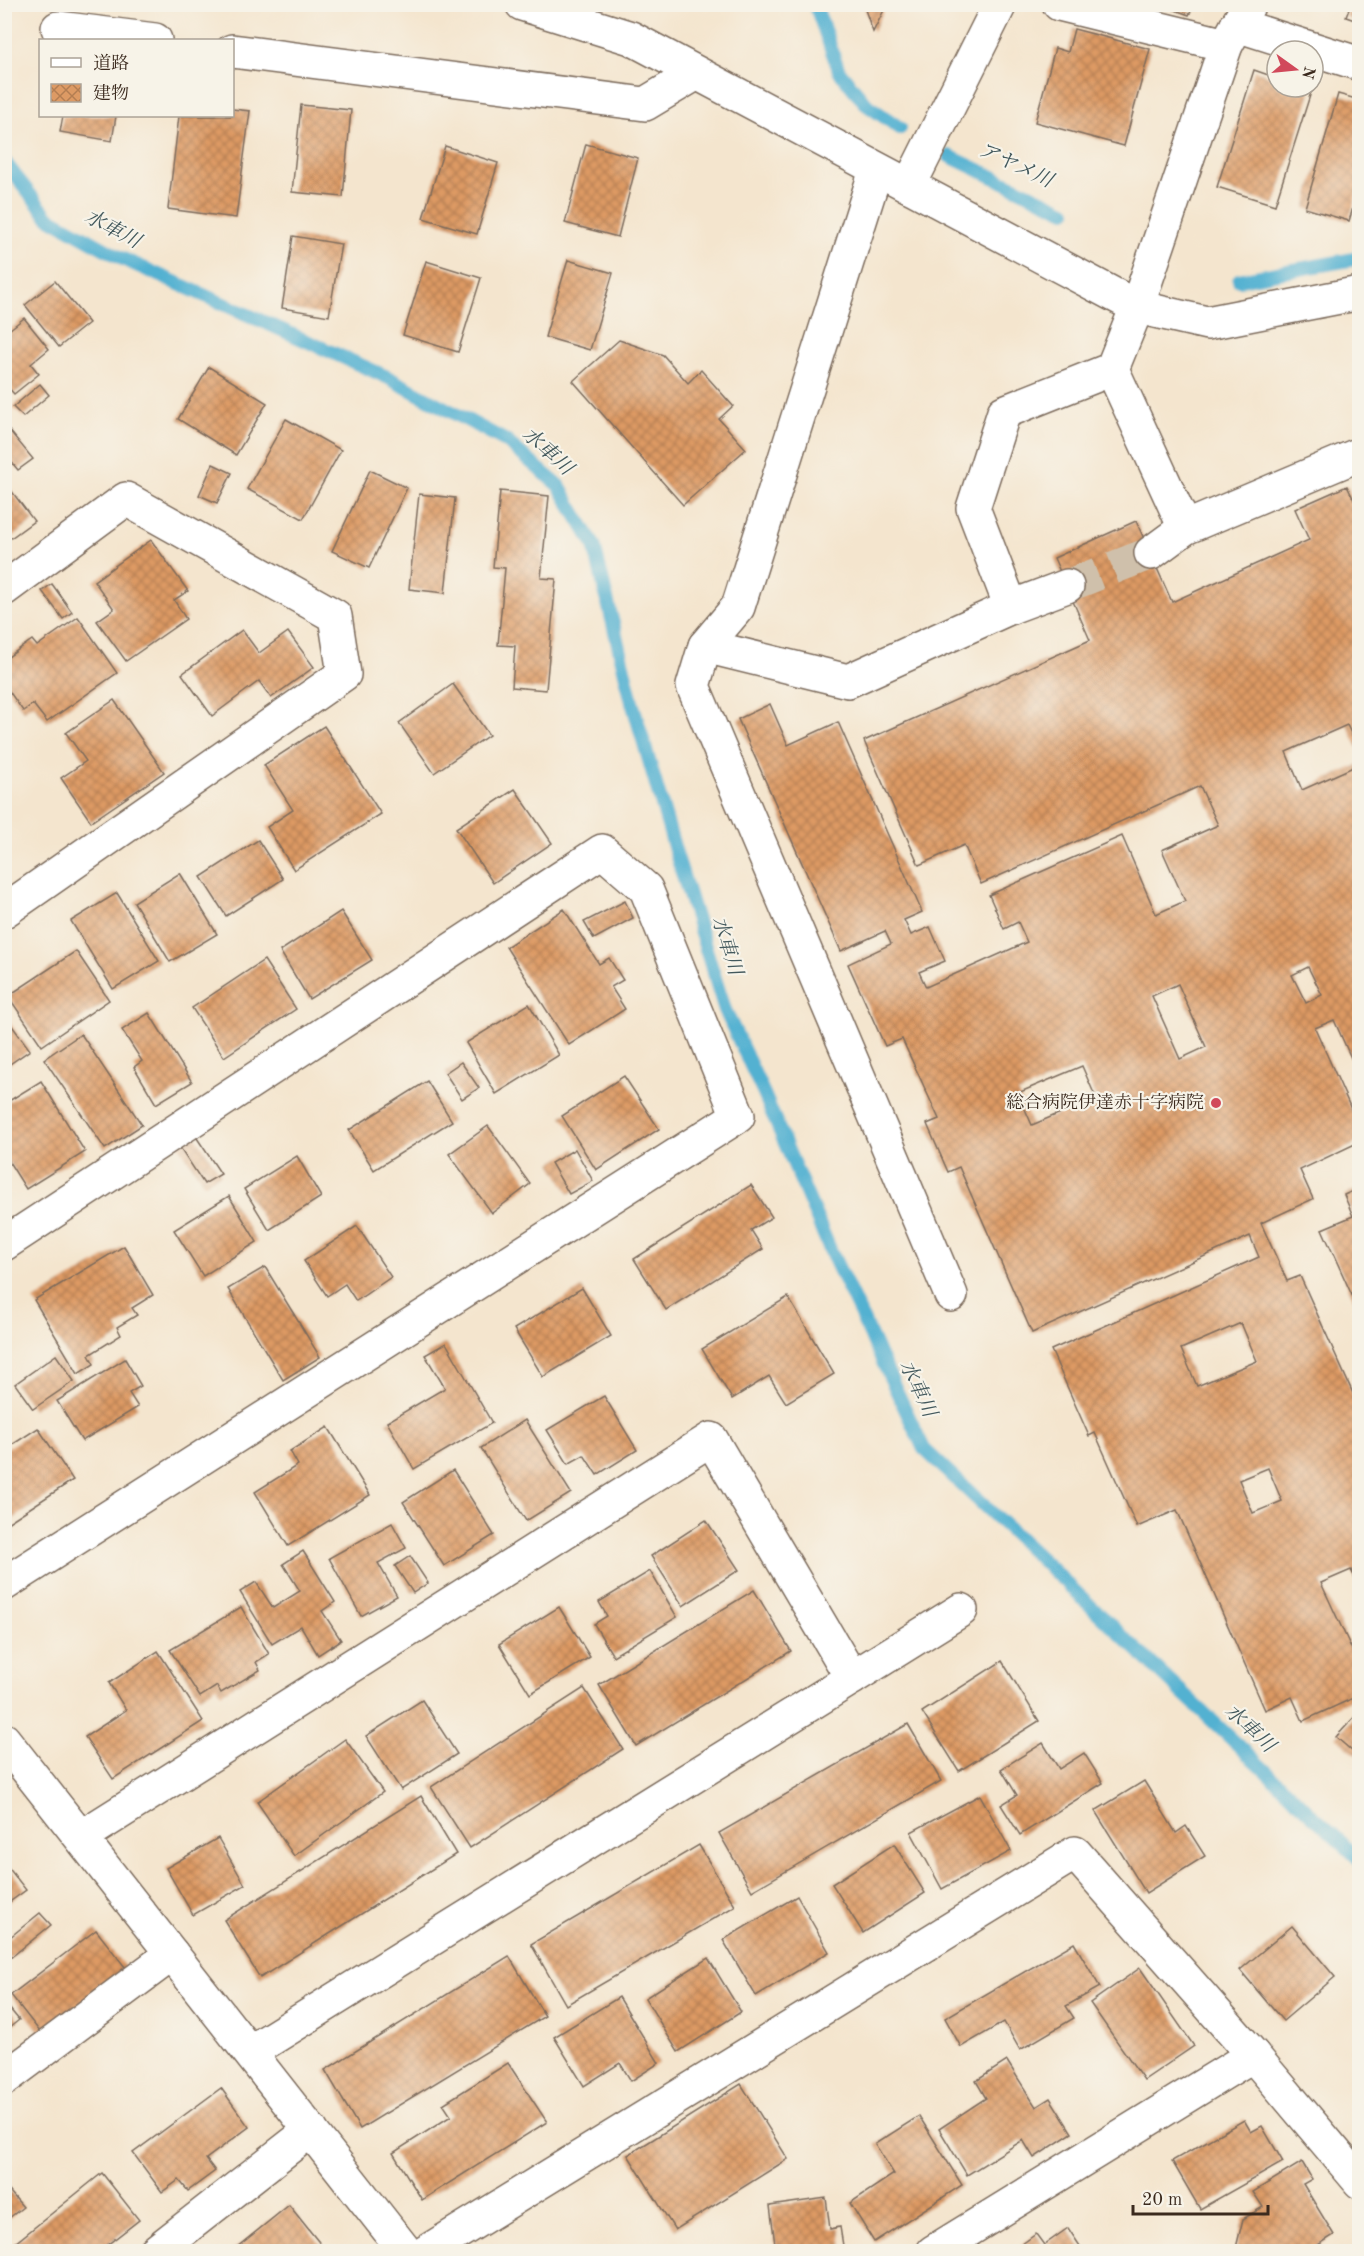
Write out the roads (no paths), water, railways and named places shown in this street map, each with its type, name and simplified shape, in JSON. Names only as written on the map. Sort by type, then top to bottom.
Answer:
[{"type":"street","points":[[522,4],[631,38],[1137,307],[1207,323],[1359,293]]},
{"type":"street","points":[[909,186],[1000,4]]},
{"type":"street","points":[[1059,4],[1238,25],[1359,64]]},
{"type":"street","points":[[1011,607],[973,508],[1004,412],[1112,369],[1137,307],[1238,25]]},
{"type":"street","points":[[58,28],[147,39]]},
{"type":"street","points":[[234,51],[645,104],[695,74]]},
{"type":"street","points":[[876,170],[738,607],[705,646],[693,686],[951,1295]]},
{"type":"street","points":[[1112,369],[1185,528]]},
{"type":"street","points":[[1151,553],[1185,528],[1359,454]]},
{"type":"street","points":[[4,589],[126,499],[335,616],[344,674],[4,911]]},
{"type":"street","points":[[705,646],[848,681],[1011,607],[1067,586]]},
{"type":"street","points":[[4,1244],[602,851],[646,889],[738,1116],[4,1584]]},
{"type":"street","points":[[81,1837],[711,1439],[852,1677]]},
{"type":"street","points":[[250,2052],[961,1610]]},
{"type":"street","points":[[10,1758],[81,1837],[406,2252]]},
{"type":"street","points":[[426,2252],[1076,1853],[1253,2055],[1359,2182]]},
{"type":"street","points":[[4,2079],[172,1954]]},
{"type":"street","points":[[933,2252],[1253,2055]]},
{"type":"street","points":[[155,2252],[311,2130]]},
{"type":"waterway","name":"アヤメ川","points":[[815,4],[839,71],[867,105],[900,128]]},
{"type":"waterway","name":"アヤメ川","points":[[949,156],[1065,211]]},
{"type":"waterway","name":"水車川","points":[[4,161],[48,217],[123,259],[387,377],[506,441],[559,486],[594,545],[632,702],[725,1010],[764,1094],[832,1254],[924,1449],[1360,1860]]},
{"type":"waterway","name":"アヤメ川","points":[[1239,280],[1360,258]]},
{"type":"tunnel","points":[[1067,586],[1151,553]]},
{"type":"place","name":"総合病院伊達赤十字病院","points":[[1216,1103]]}]
